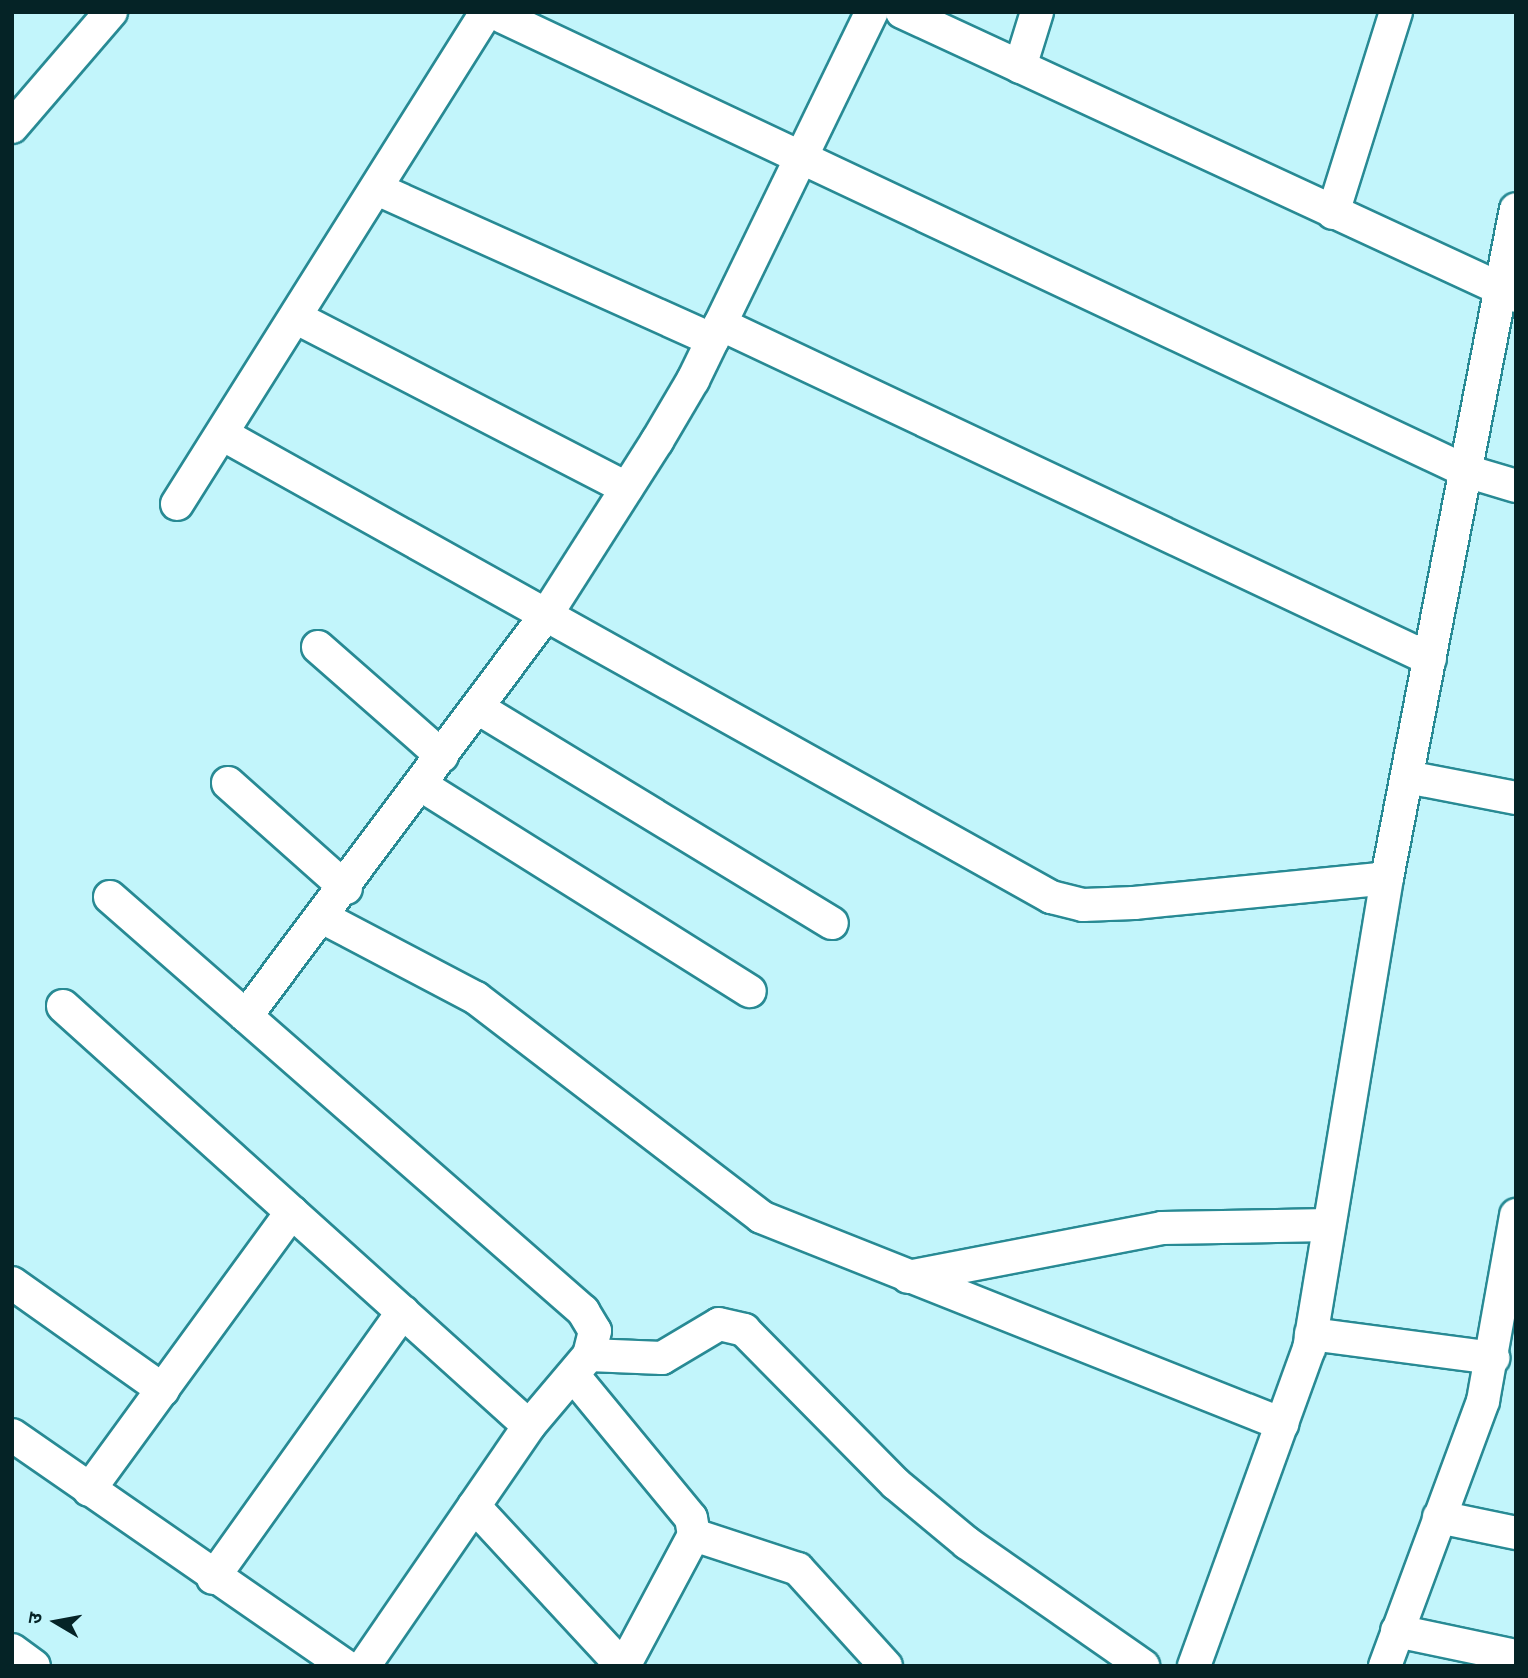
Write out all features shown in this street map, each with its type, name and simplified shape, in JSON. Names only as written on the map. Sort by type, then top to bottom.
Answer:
[{"type":"street","points":[[12,127],[111,12]]},
{"type":"street","points":[[246,1016],[324,918],[548,612],[626,488],[717,332],[872,12]]},
{"type":"street","points":[[902,12],[1508,294]]},
{"type":"street","points":[[1020,67],[1037,12]]},
{"type":"street","points":[[1333,213],[1395,12]]},
{"type":"street","points":[[177,504],[377,189],[494,14],[1466,471],[1516,486]]},
{"type":"street","points":[[377,189],[717,332],[1430,659]]},
{"type":"street","points":[[1194,1666],[1282,1424],[1311,1334],[1387,878],[1466,471],[1508,294],[1516,209]]},
{"type":"street","points":[[297,318],[626,488]]},
{"type":"street","points":[[222,434],[548,612],[1051,897],[1083,905],[1133,903],[1387,878]]},
{"type":"street","points":[[318,647],[442,756]]},
{"type":"street","points":[[478,708],[832,923]]},
{"type":"street","points":[[1407,777],[1516,798]]},
{"type":"street","points":[[228,783],[346,888]]},
{"type":"street","points":[[421,785],[750,991]]},
{"type":"street","points":[[110,897],[583,1311],[595,1331],[581,1365],[529,1426],[364,1666]]},
{"type":"street","points":[[324,918],[476,998],[761,1217],[1282,1424]]},
{"type":"street","points":[[63,1006],[529,1426]]},
{"type":"street","points":[[89,1490],[292,1212]]},
{"type":"street","points":[[1385,1666],[1483,1401],[1504,1362],[1516,1215]]},
{"type":"street","points":[[908,1277],[1162,1228],[1329,1225]]},
{"type":"street","points":[[12,1283],[163,1390]]},
{"type":"street","points":[[213,1577],[403,1312]]},
{"type":"street","points":[[581,1365],[662,1358],[719,1324],[744,1329],[896,1484],[967,1543],[1143,1666]]},
{"type":"street","points":[[1311,1334],[1504,1362]]},
{"type":"street","points":[[474,1506],[612,1661],[694,1535],[691,1518],[581,1365]]},
{"type":"street","points":[[12,1435],[213,1577],[345,1666]]},
{"type":"street","points":[[1439,1517],[1516,1532]]},
{"type":"street","points":[[694,1535],[798,1569],[886,1666]]},
{"type":"street","points":[[1397,1631],[1516,1656]]},
{"type":"street","points":[[12,1650],[34,1666]]}]
